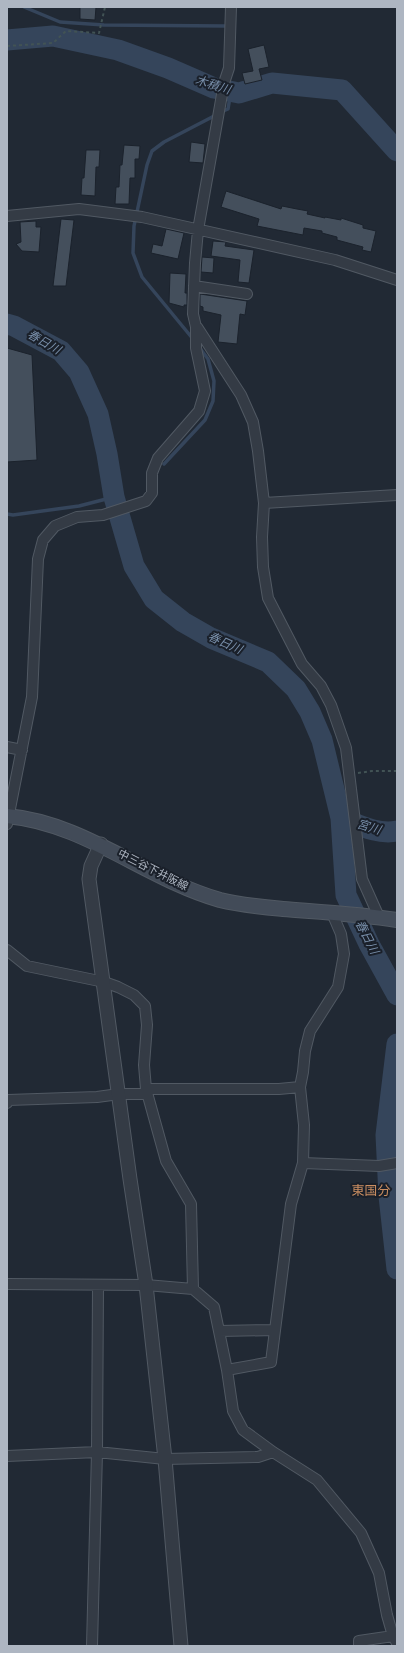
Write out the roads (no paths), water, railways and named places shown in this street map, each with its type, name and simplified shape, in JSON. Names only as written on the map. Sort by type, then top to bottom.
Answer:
[{"type":"main road","name":"中三谷下井阪線","points":[[8,819],[42,823],[101,844],[180,886],[220,900],[246,905],[375,916],[397,920]]},
{"type":"street","points":[[8,819],[32,697],[38,559],[44,540],[55,526],[77,516],[103,515],[146,501],[152,493],[152,473],[158,458],[199,411],[206,391],[196,348],[196,327],[193,314],[194,286],[198,230],[224,83],[229,68],[231,7]]},
{"type":"street","points":[[7,216],[79,210],[142,217],[334,260],[397,280]]},
{"type":"street","points":[[194,286],[247,294]]},
{"type":"street","points":[[196,327],[242,395],[253,422],[264,503],[262,537],[263,567],[268,598],[302,664],[321,686],[331,705],[346,748],[362,879],[375,916]]},
{"type":"street","points":[[264,503],[397,495]]},
{"type":"street","points":[[7,747],[22,750]]},
{"type":"street","points":[[101,844],[91,866],[89,879],[146,1285],[165,1459],[181,1646]]},
{"type":"street","points":[[227,1370],[271,1362],[291,1204],[303,1163],[304,1125],[300,1087],[303,1072],[304,1051],[310,1031],[338,987],[344,954],[342,934],[333,913]]},
{"type":"street","points":[[7,950],[27,966],[104,982],[134,995],[146,1006],[147,1025],[144,1065],[146,1091],[166,1161],[191,1204],[193,1289]]},
{"type":"street","points":[[7,1101],[97,1097],[146,1091],[279,1089],[300,1087]]},
{"type":"street","points":[[303,1163],[378,1166],[397,1163]]},
{"type":"street","points":[[7,1284],[98,1286],[146,1285],[193,1289],[214,1307],[227,1370],[233,1411],[243,1430],[273,1452],[317,1480],[361,1533],[379,1573],[387,1615],[395,1640],[359,1641],[360,1646]]},
{"type":"street","points":[[92,1646],[97,1452],[98,1286]]},
{"type":"street","points":[[219,1331],[275,1330]]},
{"type":"street","points":[[7,1456],[97,1452],[165,1459],[258,1457],[273,1452]]},
{"type":"waterway","points":[[24,7],[60,22],[104,25],[225,26]]},
{"type":"waterway","name":"木積川","points":[[7,40],[53,36],[118,50],[168,68],[214,88],[239,93],[272,83],[342,90],[397,151]]},
{"type":"waterway","points":[[221,112],[228,109],[231,91]]},
{"type":"waterway","points":[[193,339],[142,277],[133,253],[134,226],[147,165],[152,151],[164,142],[216,115]]},
{"type":"waterway","name":"春日川","points":[[7,324],[14,326],[61,351],[79,372],[98,414],[107,454],[114,497],[134,566],[154,599],[183,622],[211,638],[268,662],[296,689],[310,712],[322,740],[341,818],[346,895],[369,944],[397,995]]},
{"type":"waterway","points":[[164,464],[205,420],[213,401],[214,381],[208,359],[199,347]]},
{"type":"waterway","points":[[7,514],[13,515],[79,506],[114,497]]},
{"type":"waterway","name":"宮川","points":[[341,818],[383,832],[397,831]]},
{"type":"waterway","name":"春日川","points":[[397,1044],[386,1135],[389,1196],[397,1269]]},
{"type":"district","name":"東国分","points":[[371,1190]]}]
